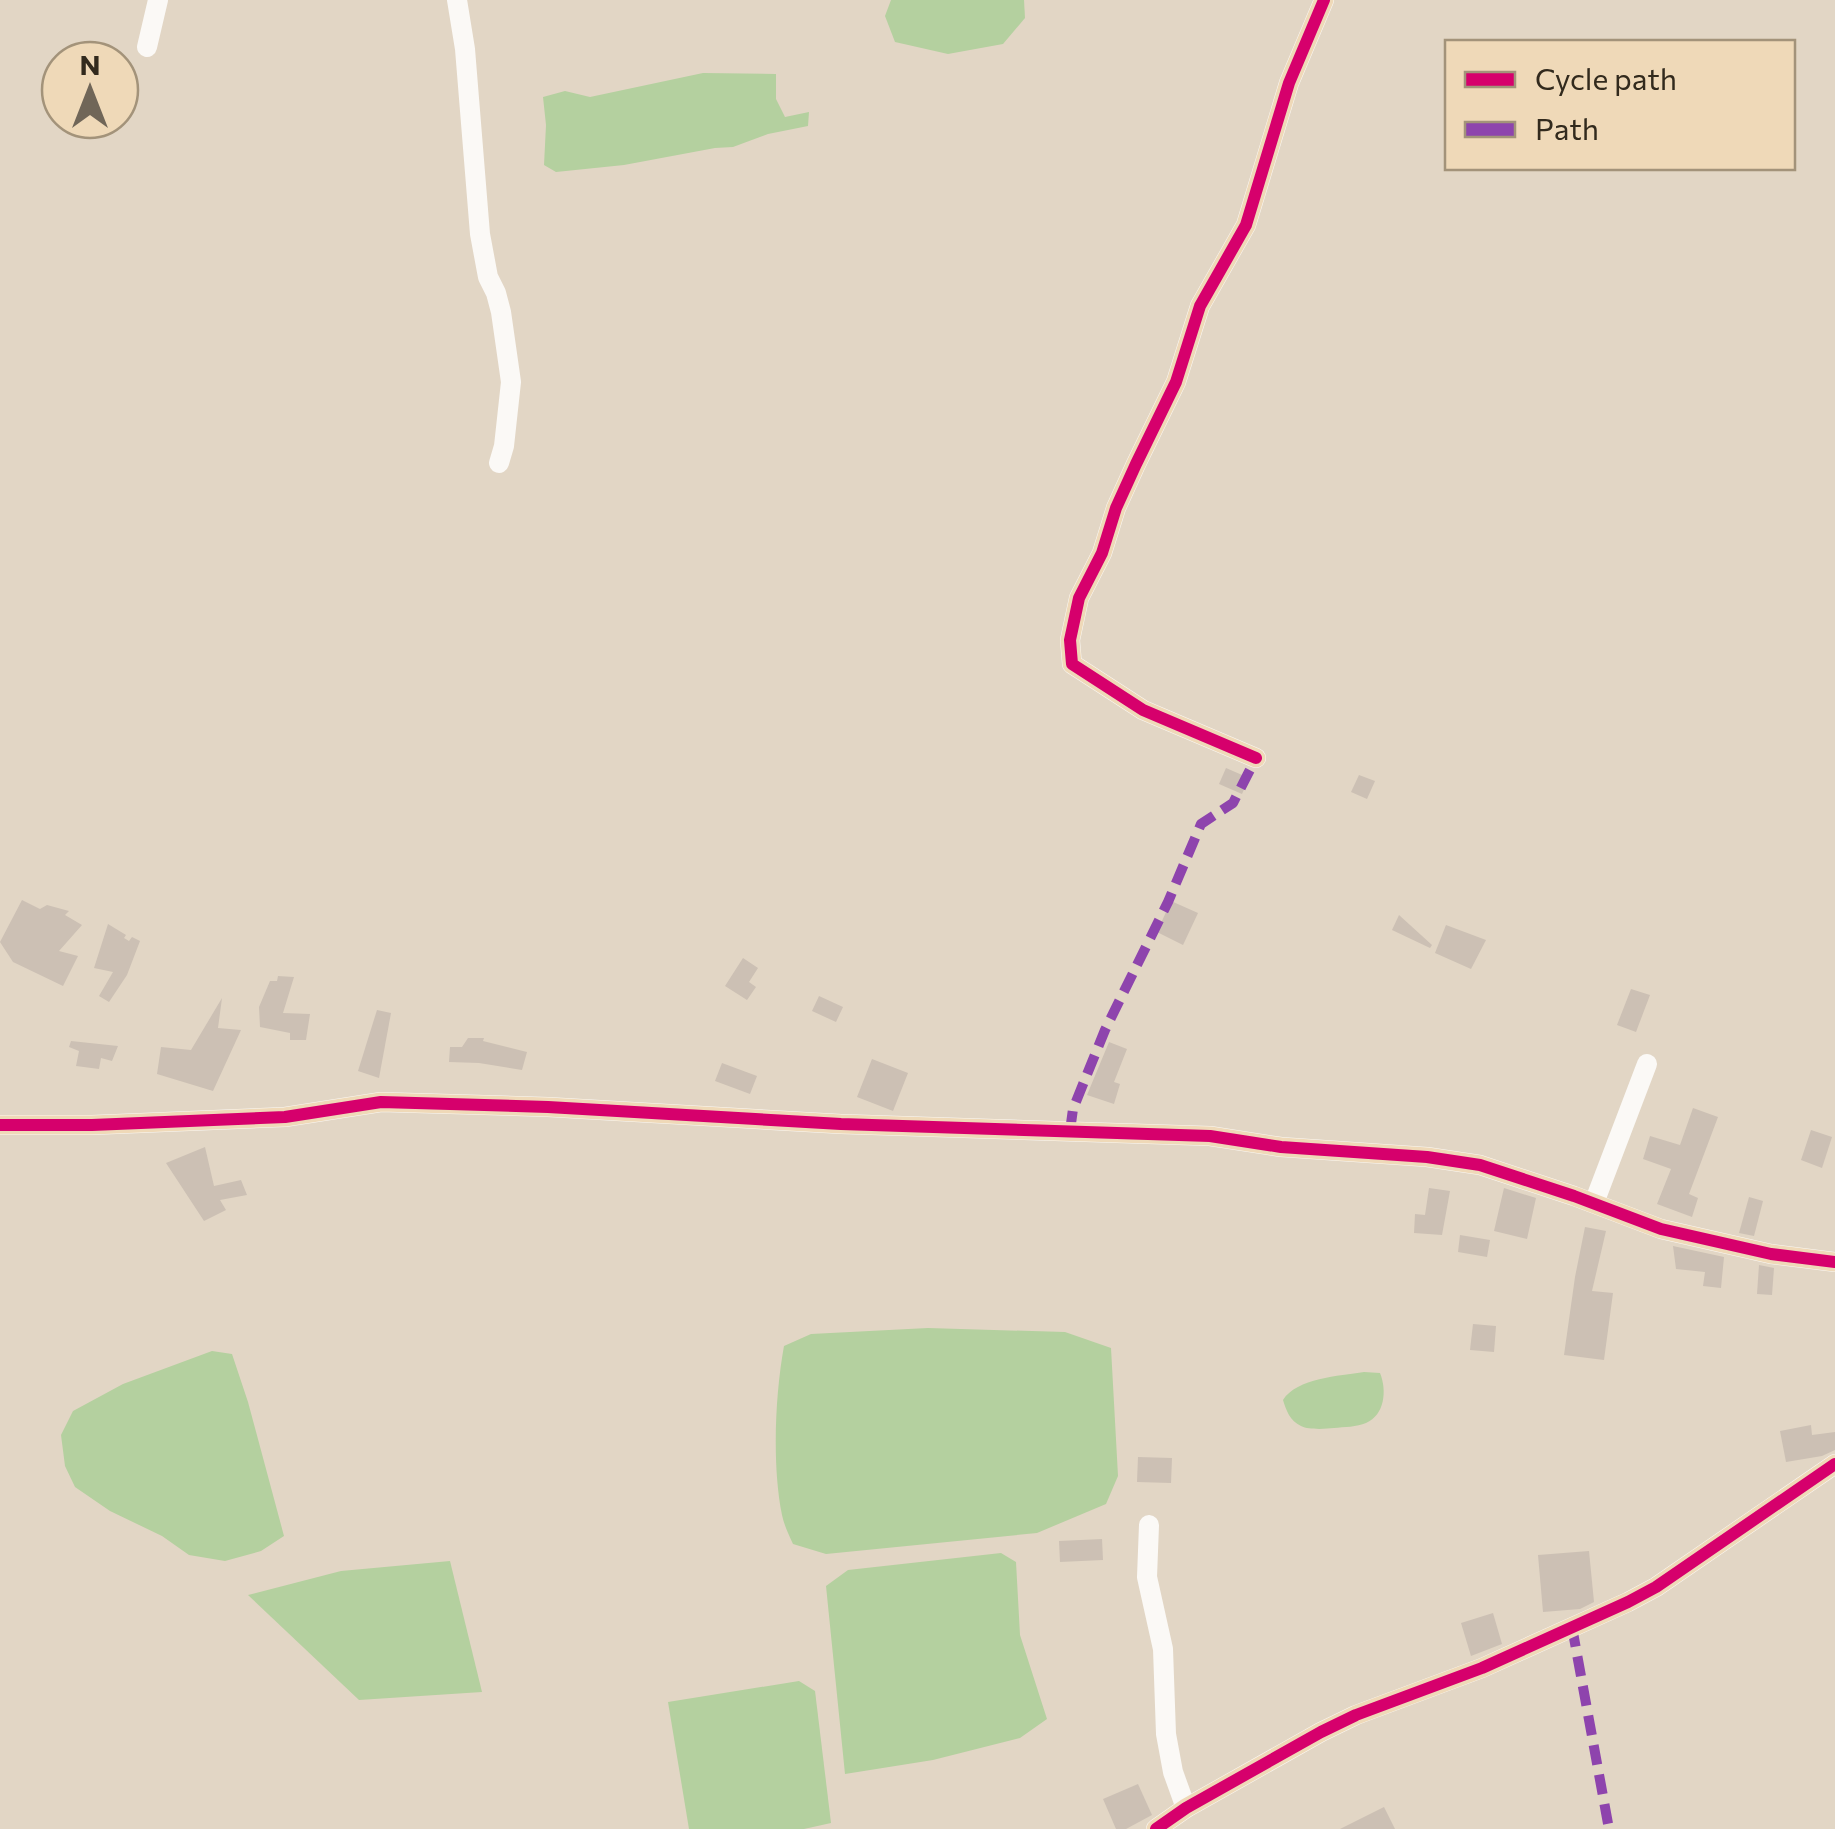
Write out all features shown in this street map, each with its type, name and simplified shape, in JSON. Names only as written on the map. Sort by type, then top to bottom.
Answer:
[{"type":"street","points":[[147,47],[158,0]]},
{"type":"street","points":[[457,0],[466,49],[480,234],[488,277],[501,312],[512,382],[504,446],[498,463]]},
{"type":"street","points":[[1256,758],[1143,710],[1100,684],[1072,664],[1070,640],[1079,598],[1102,553],[1116,508],[1176,382],[1200,306],[1246,225],[1289,83],[1324,0]]},
{"type":"street","points":[[1594,1203],[1647,1064]]},
{"type":"street","points":[[0,1125],[285,1116],[381,1102],[841,1124],[1210,1136],[1280,1147],[1427,1157],[1480,1165],[1661,1229],[1771,1254],[1835,1262]]},
{"type":"street","points":[[1156,1829],[1186,1808],[1356,1715],[1482,1668],[1656,1587],[1835,1464]]},
{"type":"street","points":[[1149,1525],[1146,1576],[1163,1649],[1166,1734],[1173,1772],[1186,1808]]},
{"type":"shaded area","points":[[891,0],[1024,0],[1025,18],[1003,44],[948,54],[895,42],[885,16]]},
{"type":"shaded area","points":[[703,73],[776,74],[776,99],[785,117],[809,112],[808,126],[768,134],[733,147],[624,165],[556,172],[544,165],[543,97],[565,91],[590,97]]},
{"type":"shaded area","points":[[928,1328],[1065,1332],[1111,1348],[1118,1476],[1106,1504],[1037,1533],[826,1554],[793,1544],[782,1515],[776,1453],[778,1386],[784,1346],[811,1334]]},
{"type":"shaded area","points":[[212,1351],[232,1354],[284,1536],[261,1551],[225,1561],[189,1555],[75,1487],[65,1466],[61,1435],[73,1411],[123,1384]]},
{"type":"shaded area","points":[[1380,1373],[1383,1387],[1381,1408],[1366,1423],[1313,1429],[1297,1424],[1289,1415],[1283,1400],[1298,1387],[1319,1379]]},
{"type":"shaded area","points":[[1001,1553],[1016,1562],[1020,1635],[1047,1719],[1020,1738],[933,1760],[845,1774],[826,1586],[848,1570]]},
{"type":"shaded area","points":[[450,1561],[482,1692],[359,1700],[248,1595],[341,1571]]},
{"type":"shaded area","points":[[799,1681],[815,1691],[831,1823],[804,1829],[689,1829],[668,1702]]},
{"type":"building","points":[[1226,768],[1249,778],[1242,794],[1219,784]]},
{"type":"building","points":[[1359,775],[1375,781],[1367,799],[1351,792]]},
{"type":"building","points":[[22,900],[40,909],[47,905],[69,911],[65,915],[82,925],[59,951],[78,956],[63,986],[13,962],[0,942]]},
{"type":"building","points":[[1171,901],[1198,913],[1183,945],[1157,932]]},
{"type":"building","points":[[1399,915],[1432,945],[1430,948],[1392,930]]},
{"type":"building","points":[[108,924],[129,941],[132,937],[140,941],[127,975],[109,1002],[99,996],[113,972],[94,968]]},
{"type":"building","points":[[1446,925],[1486,940],[1471,969],[1435,953]]},
{"type":"building","points":[[743,958],[758,968],[749,982],[756,987],[747,1000],[725,986]]},
{"type":"building","points":[[278,976],[294,977],[283,1013],[310,1014],[306,1040],[290,1040],[290,1033],[260,1027],[259,1007],[270,981],[277,981]]},
{"type":"building","points":[[1631,989],[1650,995],[1636,1032],[1617,1025]]},
{"type":"building","points":[[819,996],[843,1007],[836,1022],[812,1011]]},
{"type":"building","points":[[222,998],[218,1028],[241,1030],[213,1091],[157,1074],[161,1047],[191,1050]]},
{"type":"building","points":[[377,1010],[391,1013],[379,1078],[358,1071]]},
{"type":"building","points":[[468,1038],[484,1038],[483,1041],[527,1052],[522,1070],[449,1062],[450,1047],[462,1047]]},
{"type":"building","points":[[71,1041],[118,1046],[112,1061],[101,1058],[99,1069],[76,1066],[79,1051],[69,1047]]},
{"type":"building","points":[[1109,1042],[1127,1049],[1114,1082],[1120,1084],[1114,1104],[1087,1095]]},
{"type":"building","points":[[872,1059],[908,1073],[893,1111],[857,1097]]},
{"type":"building","points":[[722,1063],[757,1076],[750,1094],[715,1081]]},
{"type":"building","points":[[1693,1108],[1718,1117],[1689,1194],[1698,1198],[1692,1217],[1657,1204],[1671,1169],[1643,1159],[1650,1136],[1680,1145]]},
{"type":"building","points":[[1811,1130],[1832,1137],[1822,1168],[1801,1160]]},
{"type":"building","points":[[205,1147],[214,1186],[241,1180],[247,1195],[220,1200],[226,1210],[204,1221],[166,1163]]},
{"type":"building","points":[[1429,1188],[1450,1191],[1442,1235],[1414,1233],[1415,1214],[1425,1215]]},
{"type":"building","points":[[1504,1188],[1536,1198],[1527,1239],[1494,1231]]},
{"type":"building","points":[[1749,1197],[1763,1201],[1754,1236],[1739,1233]]},
{"type":"building","points":[[1585,1227],[1606,1231],[1592,1291],[1613,1293],[1604,1360],[1564,1355]]},
{"type":"building","points":[[1460,1235],[1490,1240],[1487,1257],[1458,1252]]},
{"type":"building","points":[[1673,1246],[1724,1257],[1721,1288],[1703,1286],[1705,1272],[1676,1269]]},
{"type":"building","points":[[1759,1265],[1774,1268],[1772,1295],[1757,1294]]},
{"type":"building","points":[[1473,1324],[1496,1326],[1494,1352],[1470,1350]]},
{"type":"building","points":[[1811,1425],[1812,1435],[1835,1432],[1835,1450],[1786,1462],[1780,1431]]},
{"type":"building","points":[[1138,1457],[1172,1458],[1171,1483],[1137,1482]]},
{"type":"building","points":[[1102,1539],[1103,1560],[1060,1562],[1059,1541]]},
{"type":"building","points":[[1589,1551],[1594,1602],[1580,1609],[1543,1612],[1538,1555]]},
{"type":"building","points":[[1493,1613],[1502,1644],[1471,1656],[1461,1623]]},
{"type":"building","points":[[1138,1784],[1152,1815],[1126,1829],[1116,1829],[1103,1799]]},
{"type":"building","points":[[1384,1807],[1395,1829],[1340,1829]]},
{"type":"marked path","points":[[1070,1131],[1073,1109],[1105,1030],[1168,902],[1201,824],[1233,803],[1256,758]]},
{"type":"marked path","points":[[1572,1627],[1609,1829]]},
{"type":"cycle path","points":[[1256,758],[1143,710],[1072,664],[1070,640],[1079,598],[1102,553],[1116,508],[1176,382],[1200,306],[1246,225],[1289,83],[1324,0]]},
{"type":"cycle path","points":[[0,1125],[285,1117],[381,1102],[841,1124],[1210,1136],[1281,1147],[1427,1157],[1480,1165],[1661,1229],[1771,1254],[1835,1262]]},
{"type":"cycle path","points":[[1156,1829],[1186,1808],[1356,1715],[1482,1668],[1656,1587],[1835,1464]]}]
